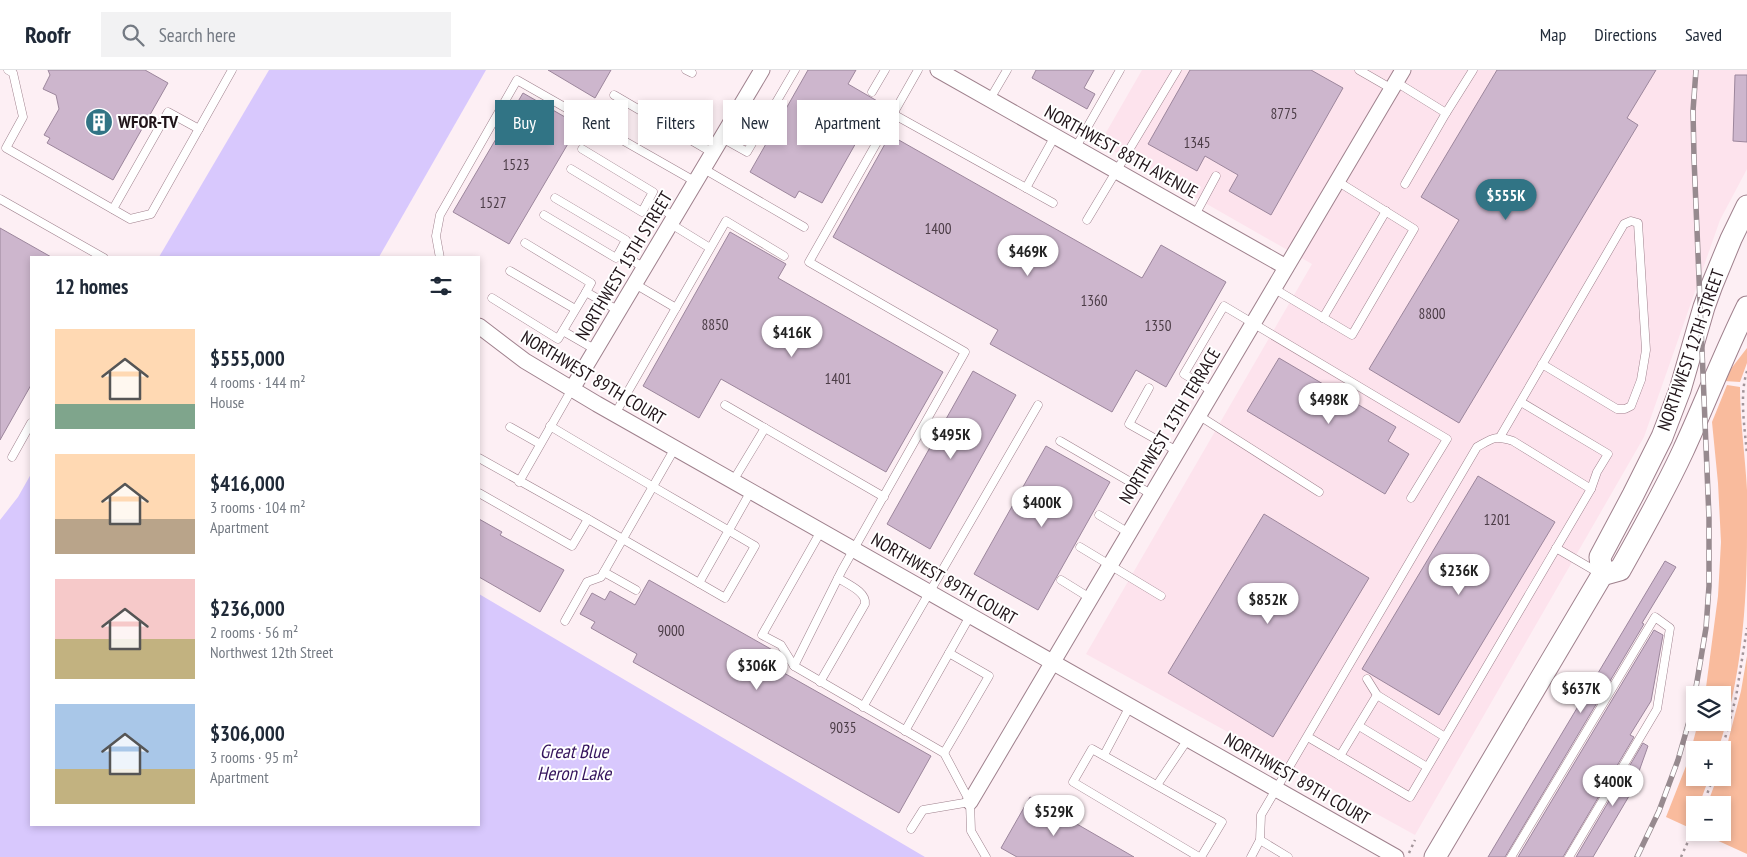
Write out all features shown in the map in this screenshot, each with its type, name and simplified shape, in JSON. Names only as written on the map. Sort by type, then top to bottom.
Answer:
[{"type":"main road","name":"NORTHWEST 12TH STREET","points":[[1435,857],[1602,575],[1600,557],[1634,495],[1662,437],[1680,390],[1712,285],[1747,206]]},
{"type":"main road","name":"NORTHWEST 12TH STREET","points":[[1602,575],[1620,570],[1651,515],[1684,449],[1747,307]]},
{"type":"street","name":"NORTHWEST 15TH STREET","points":[[572,389],[762,70]]},
{"type":"street","name":"NORTHWEST 88TH AVENUE","points":[[938,70],[1286,267]]},
{"type":"street","name":"NORTHWEST 13TH TERRACE","points":[[970,802],[1397,80]]},
{"type":"street","name":"NORTHWEST 89TH COURT","points":[[480,327],[525,361],[615,414],[1396,857]]},
{"type":"lane","points":[[8,70],[13,73],[24,116],[6,148],[130,219],[151,214],[232,70]]},
{"type":"lane","points":[[722,138],[747,152],[795,70]]},
{"type":"lane","points":[[872,92],[884,70]]},
{"type":"lane","points":[[899,103],[918,70]]},
{"type":"lane","points":[[990,100],[1007,70]]},
{"type":"lane","points":[[1076,148],[1120,70]]},
{"type":"lane","points":[[1088,220],[1177,70]]},
{"type":"lane","points":[[1359,70],[1397,80],[1446,113]]},
{"type":"lane","points":[[1404,184],[1473,70]]},
{"type":"lane","points":[[440,256],[436,236],[440,215],[517,80],[696,182]]},
{"type":"lane","points":[[614,95],[713,153]]},
{"type":"lane","points":[[112,209],[168,112],[199,129]]},
{"type":"lane","points":[[899,117],[1053,203]]},
{"type":"lane","points":[[1026,188],[1055,136]]},
{"type":"lane","points":[[794,666],[838,578],[965,352],[809,262],[875,145]]},
{"type":"lane","points":[[571,169],[642,212],[653,192],[582,149]]},
{"type":"lane","points":[[704,169],[804,227]]},
{"type":"lane","points":[[1195,215],[1216,176]]},
{"type":"lane","points":[[1273,288],[1352,335],[1414,229],[1337,181]]},
{"type":"lane","points":[[544,215],[616,258],[626,240],[555,198]]},
{"type":"lane","points":[[0,199],[100,256]]},
{"type":"lane","points":[[648,201],[710,248]]},
{"type":"lane","points":[[1323,318],[1386,212]]},
{"type":"lane","points":[[615,414],[726,221],[784,256]]},
{"type":"lane","points":[[1500,437],[1542,364],[1624,224],[1631,221],[1638,223],[1646,350],[1641,380],[1631,406],[1625,410],[1617,409],[1542,364]]},
{"type":"lane","points":[[492,298],[558,339],[563,331],[591,283],[525,243]]},
{"type":"lane","points":[[619,253],[645,268]]},
{"type":"lane","points":[[510,271],[575,310]]},
{"type":"lane","points":[[635,284],[676,308]]},
{"type":"lane","points":[[586,292],[619,311]]},
{"type":"lane","points":[[1212,391],[1184,374],[1224,306],[1447,439],[1411,498]]},
{"type":"lane","points":[[563,331],[596,350]]},
{"type":"lane","points":[[1149,388],[1129,424],[1177,451]]},
{"type":"lane","name":"NORTHWEST 15TH STREET","points":[[519,482],[572,389]]},
{"type":"lane","points":[[1308,737],[1410,797],[1591,489],[1597,472],[1608,454],[1520,402]]},
{"type":"lane","points":[[725,405],[884,497]]},
{"type":"lane","points":[[863,707],[1038,405]]},
{"type":"lane","points":[[1198,415],[1319,492]]},
{"type":"lane","points":[[12,457],[30,425]]},
{"type":"lane","points":[[480,459],[726,598],[755,546],[550,426]]},
{"type":"lane","points":[[510,427],[540,444]]},
{"type":"lane","points":[[733,481],[765,428]]},
{"type":"lane","points":[[1251,857],[1260,840],[1261,815],[1477,447],[1489,440],[1500,437],[1513,441],[1591,489]]},
{"type":"lane","points":[[1060,441],[1152,494]]},
{"type":"lane","points":[[565,621],[587,582],[601,577],[675,448]]},
{"type":"lane","points":[[699,583],[751,491]]},
{"type":"lane","points":[[480,493],[572,546],[588,519]]},
{"type":"lane","points":[[1099,515],[1129,532]]},
{"type":"lane","points":[[821,531],[762,635],[781,646],[794,666],[944,753],[970,802],[971,831],[986,857]]},
{"type":"lane","points":[[1080,547],[1161,596]]},
{"type":"lane","points":[[1556,548],[1602,575]]},
{"type":"lane","points":[[604,572],[636,590]]},
{"type":"lane","points":[[820,682],[866,600],[862,594],[838,578]]},
{"type":"lane","points":[[1061,580],[1090,598]]},
{"type":"lane","points":[[905,731],[970,616]]},
{"type":"lane","points":[[1511,857],[1655,618],[1670,628],[1657,709],[1569,857]]},
{"type":"lane","points":[[944,753],[989,676],[949,653]]},
{"type":"lane","points":[[1367,679],[1377,696],[1445,737]]},
{"type":"lane","points":[[1340,756],[1377,696]]},
{"type":"lane","points":[[1104,756],[1130,706]]},
{"type":"lane","points":[[1359,726],[1427,767]]},
{"type":"lane","points":[[1157,786],[1188,738]]},
{"type":"lane","points":[[1092,749],[1157,786],[1222,822],[1200,857],[1073,782],[1092,749]]},
{"type":"lane","points":[[911,829],[923,810],[970,802]]},
{"type":"lane","points":[[1260,840],[1288,857]]},
{"type":"path","points":[[1747,371],[1743,395],[1747,455]]},
{"type":"path","points":[[1724,741],[1736,697],[1747,628]]},
{"type":"path","points":[[1408,857],[1415,840]]},
{"type":"path","points":[[1681,857],[1688,841]]},
{"type":"shaded area","points":[[1142,70],[1747,70],[1747,169],[1720,220],[1644,437],[1415,835],[1086,654],[1312,264],[1100,143]]},
{"type":"shaded area","points":[[1747,348],[1747,363],[1740,382],[1724,381],[1720,383]]},
{"type":"shaded area","points":[[1727,385],[1740,387],[1747,490],[1747,562],[1741,644],[1731,702],[1731,686],[1706,686],[1718,596],[1721,542],[1712,422]]},
{"type":"shaded area","points":[[1747,656],[1747,854],[1719,841],[1731,841],[1731,796],[1710,796],[1714,786],[1731,786],[1731,741],[1728,741],[1741,691]]},
{"type":"shaded area","points":[[1696,731],[1724,731],[1721,741],[1693,741]]},
{"type":"shaded area","points":[[1686,766],[1686,786],[1706,786],[1702,796],[1686,796],[1686,826],[1666,817]]},
{"type":"water","points":[[269,70],[486,70],[380,256],[160,256]]},
{"type":"water","name":"Great Blue Heron Lake","points":[[30,476],[30,826],[480,826],[480,595],[925,857],[0,857],[0,520],[18,497]]},
{"type":"building","name":"WFOR-TV","points":[[48,70],[145,70],[168,83],[113,180],[47,143],[50,138],[44,135],[59,109],[56,95],[43,89],[50,75]]},
{"type":"building","points":[[548,70],[611,70],[595,98]]},
{"type":"building","points":[[808,70],[856,70],[848,84],[876,100],[797,100],[797,145],[855,145],[822,203],[799,191],[795,198],[750,172],[765,145],[787,145],[787,107]]},
{"type":"building","points":[[1036,70],[1094,70],[1084,88],[1095,94],[1087,109],[1032,78]]},
{"type":"building","points":[[1190,70],[1311,70],[1343,88],[1271,215],[1229,191],[1238,175],[1205,156],[1197,171],[1148,144]]},
{"type":"building","points":[[1497,70],[1656,70],[1627,118],[1638,125],[1459,423],[1369,369],[1459,220],[1421,197]]},
{"type":"building","points":[[1735,75],[1747,75],[1747,142],[1733,141]]},
{"type":"building","points":[[523,93],[535,100],[519,100]]},
{"type":"building","points":[[554,111],[564,116],[564,145],[567,145],[509,244],[453,212],[495,141],[495,145],[554,145]]},
{"type":"building","points":[[899,140],[1142,278],[1161,245],[1226,282],[1166,387],[1136,370],[1112,412],[990,344],[998,330],[833,237],[884,145],[899,145]]},
{"type":"building","points":[[0,228],[49,256],[30,256],[30,387],[0,440]]},
{"type":"building","points":[[730,232],[786,264],[778,278],[943,372],[886,472],[721,379],[699,418],[643,386]]},
{"type":"building","points":[[1279,358],[1396,427],[1388,441],[1409,454],[1385,494],[1247,411]]},
{"type":"building","points":[[973,371],[1016,395],[930,549],[887,524]]},
{"type":"building","points":[[1046,446],[1110,482],[1038,610],[974,574]]},
{"type":"building","points":[[1478,476],[1555,522],[1439,715],[1362,669]]},
{"type":"building","points":[[1264,514],[1369,578],[1273,737],[1168,673]]},
{"type":"building","points":[[480,520],[502,532],[500,535],[564,570],[540,612],[480,578]]},
{"type":"building","points":[[1665,561],[1676,567],[1505,857],[1488,857]]},
{"type":"building","points":[[649,580],[776,652],[768,664],[931,756],[899,813],[633,662],[637,654],[591,628],[595,622],[580,614],[592,593],[605,600],[610,591],[635,605]]},
{"type":"building","points":[[1654,630],[1663,635],[1651,701],[1630,735],[1634,737],[1563,857],[1518,857]]},
{"type":"building","points":[[1643,743],[1648,746],[1632,791],[1593,857],[1576,857]]},
{"type":"building","points":[[1030,797],[1134,857],[1017,857],[1001,848]]},
{"type":"railway","points":[[1637,857],[1659,811],[1678,760],[1692,711],[1706,628],[1709,586],[1709,518],[1694,158],[1693,111],[1696,70]]},
{"type":"place","name":"WFOR-TV","points":[[99,122]]}]
